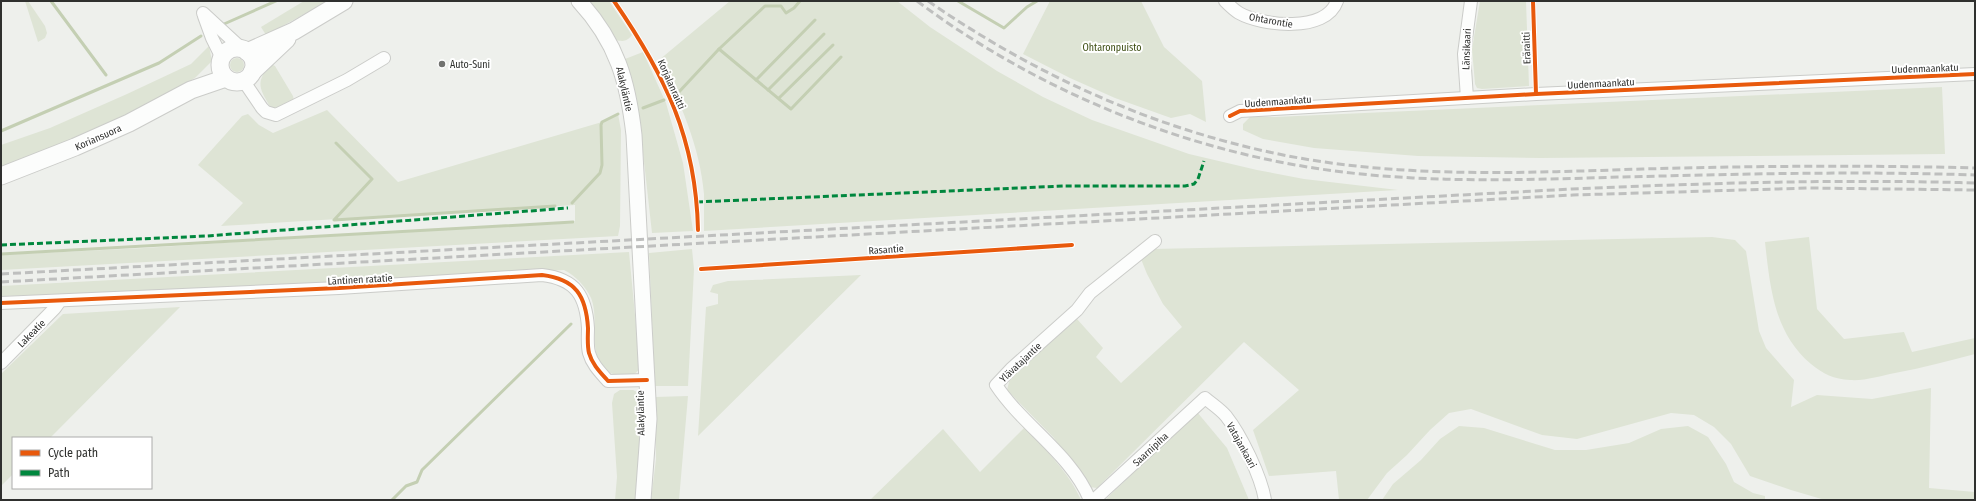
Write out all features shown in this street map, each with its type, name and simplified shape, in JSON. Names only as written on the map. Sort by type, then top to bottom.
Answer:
[{"type":"main road","points":[[294,31],[272,55],[248,76],[234,82],[222,66],[230,50],[244,51],[294,31],[344,1]]},
{"type":"main road","points":[[244,51],[253,61],[248,76]]},
{"type":"main road","name":"Koriansuora","points":[[1,176],[89,141],[129,123],[191,90],[222,66]]},
{"type":"street","name":"Alakyläntie","points":[[579,1],[601,28],[615,52],[626,83],[630,104],[634,136],[647,380],[648,441],[643,500]]},
{"type":"street","name":"Ohtarontie","points":[[1224,1],[1239,13],[1250,17],[1283,24],[1312,22],[1325,15],[1336,5],[1338,1]]},
{"type":"street","name":"Länsikaari","points":[[1467,98],[1464,54],[1471,1]]},
{"type":"street","points":[[222,66],[203,12],[244,51]]},
{"type":"street","points":[[248,76],[262,108],[266,112],[276,115],[347,80],[384,58]]},
{"type":"street","name":"Uudenmaankatu","points":[[1230,116],[1240,112],[1467,98],[1975,74]]},
{"type":"street","name":"Ylävatajantie","points":[[1090,500],[1080,480],[1005,398],[996,385],[1010,369],[1077,310],[1090,293],[1155,241]]},
{"type":"street","name":"Läntinen ratatie","points":[[1,302],[60,301],[347,288],[542,276],[556,277],[570,283],[579,292],[584,303],[587,318],[589,352],[593,363],[608,380],[647,380]]},
{"type":"street","name":"Lakeatie","points":[[1,363],[55,308],[60,301]]},
{"type":"street","name":"Saarnipiha","points":[[1094,500],[1205,398]]},
{"type":"street","name":"Vatajankaari","points":[[1205,398],[1226,416],[1255,468],[1265,500]]},
{"type":"green space","points":[[25,1],[28,1],[45,26],[47,33],[45,38],[38,42]]},
{"type":"green space","points":[[304,1],[328,1],[266,35],[261,27]]},
{"type":"green space","points":[[588,1],[609,1],[632,35],[629,39],[621,41],[616,40]]},
{"type":"green space","points":[[730,1],[897,1],[930,27],[997,71],[1043,97],[1092,120],[1189,154],[1257,170],[1304,179],[1398,190],[704,231],[704,194],[702,176],[694,142],[681,108],[659,60]]},
{"type":"green space","name":"Ohtaronpuisto","points":[[1050,1],[1141,1],[1164,47],[1202,81],[1206,122],[1190,114],[1171,118],[1115,98],[1070,78],[1023,54]]},
{"type":"green space","points":[[1480,1],[1526,1],[1529,86],[1477,88],[1475,84],[1472,49]]},
{"type":"green space","points":[[209,46],[212,61],[196,77],[180,88],[126,116],[69,141],[1,167],[1,145],[50,128],[191,64]]},
{"type":"green space","points":[[643,52],[666,103],[683,163],[693,231],[652,233],[636,97],[625,59]]},
{"type":"green space","points":[[237,58],[242,60],[244,65],[242,70],[237,72],[232,70],[230,65],[232,60]]},
{"type":"green space","points":[[271,64],[275,66],[293,96],[294,101],[278,109],[271,108],[260,85],[266,70]]},
{"type":"green space","points":[[1942,87],[1945,154],[1540,158],[1418,156],[1314,148],[1263,139],[1243,130],[1243,124],[1250,117]]},
{"type":"green space","points":[[327,110],[398,182],[602,122],[618,114],[621,130],[620,226],[618,236],[1,270],[1,255],[575,223],[575,205],[221,226],[243,203],[198,165],[242,116],[248,114],[259,125],[273,133]]},
{"type":"green space","points":[[1712,237],[1735,240],[1746,251],[1759,331],[1766,348],[1794,380],[1791,407],[1817,395],[1872,399],[1931,388],[1929,488],[1975,492],[1975,500],[1825,500],[1791,490],[1750,476],[1731,444],[1714,427],[1694,415],[1671,413],[1577,439],[1542,435],[1471,409],[1449,413],[1387,473],[1367,500],[1339,500],[1336,471],[1269,476],[1253,430],[1299,390],[1244,342],[1097,488],[1089,487],[1054,438],[1007,390],[1010,378],[1077,319],[1103,348],[1096,357],[1121,383],[1182,327],[1163,304],[1141,259],[1152,249]]},
{"type":"green space","points":[[1809,237],[1817,309],[1844,339],[1904,332],[1912,352],[1975,338],[1975,354],[1915,369],[1861,380],[1839,378],[1815,368],[1799,352],[1789,338],[1782,324],[1772,292],[1765,242]]},
{"type":"green space","points":[[692,249],[694,269],[688,386],[655,386],[649,253]]},
{"type":"green space","points":[[629,252],[640,368],[632,375],[627,376],[611,373],[602,367],[597,357],[595,346],[594,309],[591,298],[580,282],[564,270],[102,294],[1,296],[1,286]]},
{"type":"green space","points":[[861,275],[698,436],[706,307],[718,304],[718,294],[710,292],[713,285],[728,281]]},
{"type":"green space","points":[[180,307],[51,437],[12,437],[12,475],[1,486],[1,374],[63,314]]},
{"type":"green space","points":[[620,390],[633,390],[639,393],[640,400],[639,464],[635,500],[615,500],[617,477],[612,403],[614,394]]},
{"type":"green space","points":[[688,396],[679,500],[651,500],[656,459],[655,397]]},
{"type":"green space","points":[[1197,412],[1227,448],[1249,500],[1105,500]]},
{"type":"green space","points":[[1459,426],[1484,428],[1555,450],[1586,450],[1629,443],[1661,429],[1688,426],[1708,437],[1726,464],[1734,482],[1753,493],[1765,496],[1765,500],[1382,500],[1393,484],[1421,460],[1440,439]]},
{"type":"green space","points":[[1025,427],[1070,480],[1081,500],[870,500],[943,429],[980,472]]},
{"type":"waterway","points":[[51,1],[106,75]]},
{"type":"waterway","points":[[224,24],[276,1]]},
{"type":"waterway","points":[[678,93],[719,49],[765,6],[781,6],[786,13],[794,8],[800,1]]},
{"type":"waterway","points":[[958,1],[1004,28],[1027,7],[1037,1]]},
{"type":"waterway","points":[[756,80],[815,20]]},
{"type":"waterway","points":[[768,90],[824,34]]},
{"type":"waterway","points":[[1,131],[159,63],[201,36]]},
{"type":"waterway","points":[[779,98],[833,45]]},
{"type":"waterway","points":[[719,49],[791,109],[841,57]]},
{"type":"waterway","points":[[643,108],[664,100]]},
{"type":"waterway","points":[[572,203],[600,173],[602,165],[601,125],[602,122],[618,114]]},
{"type":"waterway","points":[[336,143],[372,179],[334,220],[555,206]]},
{"type":"waterway","points":[[1,254],[573,222]]},
{"type":"waterway","points":[[392,500],[406,486],[417,482],[422,470],[571,324]]},
{"type":"railway","points":[[917,1],[961,32],[1008,60],[1056,86],[1105,108],[1156,128],[1208,145],[1261,158],[1314,168],[1391,177],[1468,180],[1798,173],[1975,175]]},
{"type":"railway","points":[[928,1],[967,27],[1048,73],[1134,111],[1223,141],[1315,161],[1362,167],[1455,172],[1549,172],[1685,168],[1892,166],[1975,168]]},
{"type":"railway","points":[[1,274],[1572,189],[1774,182],[1874,181],[1975,183]]},
{"type":"railway","points":[[1,282],[1573,195],[1810,188],[1975,190]]},
{"type":"marked path","points":[[697,202],[1064,186],[1185,186],[1194,184],[1198,179],[1204,161]]},
{"type":"marked path","points":[[1,245],[207,236],[568,208]]},
{"type":"cycle path","name":"Korjalanraitti","points":[[614,1],[648,55],[674,109],[684,137],[691,166],[696,197],[698,230]]},
{"type":"cycle path","name":"Eräraitti","points":[[1533,1],[1536,94]]},
{"type":"cycle path","points":[[1230,116],[1240,111],[1536,94],[1975,74]]},
{"type":"cycle path","name":"Rasantie","points":[[701,269],[1072,245]]},
{"type":"cycle path","points":[[1,303],[339,288],[542,275],[563,280],[571,285],[582,298],[587,317],[590,357],[608,381],[647,380]]},
{"type":"place","name":"Auto-Suni","points":[[442,64]]}]
